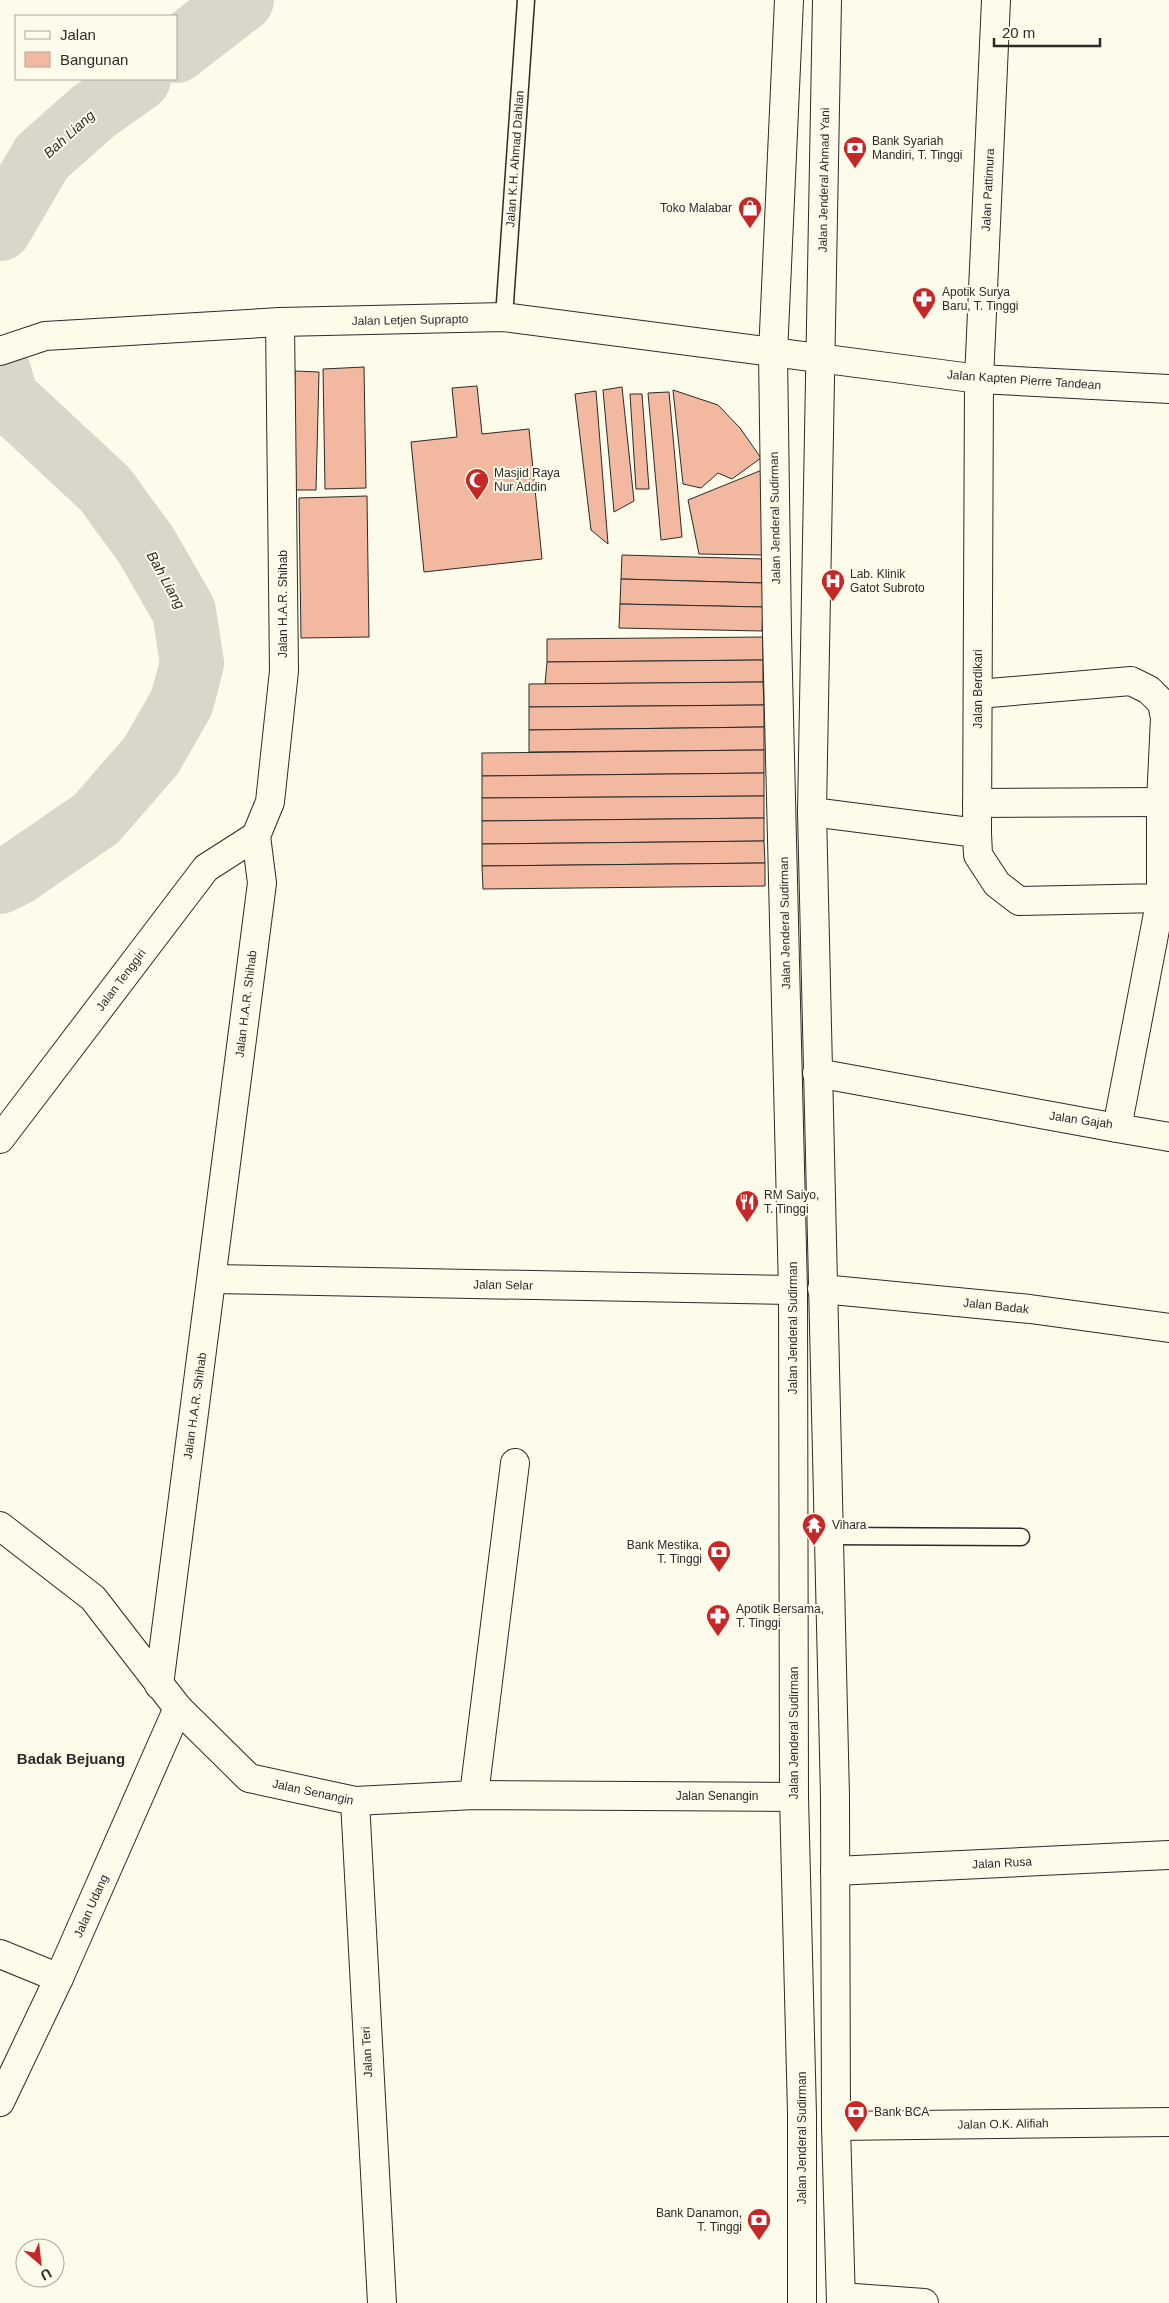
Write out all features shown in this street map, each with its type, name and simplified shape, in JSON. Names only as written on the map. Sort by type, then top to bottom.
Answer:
[{"type":"street","points":[[773,354],[789,0]]},
{"type":"street","name":"Jalan Jenderal Ahmad Yani","points":[[820,360],[827,0]]},
{"type":"street","name":"Jalan Pattimura","points":[[979,380],[996,0]]},
{"type":"street","name":"Jalan Letjen Suprapto","points":[[0,351],[45,336],[280,322],[504,318],[820,360]]},
{"type":"street","name":"Jalan H.A.R. Shihab","points":[[159,1685],[262,883],[256,836],[270,802],[284,671],[280,322]]},
{"type":"street","name":"Jalan Jenderal Sudirman","points":[[773,354],[777,634],[793,1290],[794,1797],[802,2114],[802,2303]]},
{"type":"street","points":[[820,360],[812,812],[835,1871],[836,2126],[841,2300],[924,2303]]},
{"type":"street","name":"Jalan Kapten Pierre Tandean","points":[[820,360],[979,380],[1169,389]]},
{"type":"street","name":"Jalan Berdikari","points":[[979,380],[978,855],[998,884],[1019,901],[1161,898]]},
{"type":"street","name":"Jalan Gajah","points":[[817,1073],[1117,1128],[1161,898],[1161,802],[1165,718],[1162,703],[1149,690],[1131,681],[978,694]]},
{"type":"street","points":[[977,803],[1161,802]]},
{"type":"street","points":[[812,812],[977,833]]},
{"type":"street","name":"Jalan Tenggiri","points":[[0,1139],[206,868],[256,836]]},
{"type":"street","points":[[1117,1128],[1169,1137]]},
{"type":"street","name":"Jalan Selar","points":[[212,1279],[793,1290]]},
{"type":"street","name":"Jalan Badak","points":[[822,1289],[1030,1309],[1169,1328]]},
{"type":"street","points":[[474,1795],[515,1463]]},
{"type":"street","name":"Jalan Senangin","points":[[0,1526],[93,1598],[178,1708],[248,1778],[355,1801],[474,1795],[794,1797]]},
{"type":"street","name":"Jalan Udang","points":[[0,2102],[59,1978],[178,1708]]},
{"type":"street","name":"Jalan Teri","points":[[355,1801],[382,2303]]},
{"type":"street","name":"Jalan Rusa","points":[[835,1871],[1169,1855]]},
{"type":"street","points":[[0,1954],[59,1978]]},
{"type":"street","name":"Jalan O.K. Alifiah","points":[[836,2126],[1169,2122]]},
{"type":"lane","name":"Jalan K.H. Ahmad Dahlan","points":[[504,318],[526,0]]},
{"type":"lane","points":[[828,1536],[1022,1537]]},
{"type":"building","points":[[364,367],[366,488],[325,489],[323,369]]},
{"type":"building","points":[[295,371],[319,372],[316,490],[292,490]]},
{"type":"building","name":"Masjid Raya Nur Addin","points":[[477,386],[482,434],[529,429],[542,559],[424,572],[411,442],[457,437],[452,388]]},
{"type":"building","points":[[622,387],[634,501],[614,512],[603,390]]},
{"type":"building","points":[[673,390],[718,405],[740,428],[761,458],[732,479],[718,473],[701,488],[683,484]]},
{"type":"building","points":[[596,391],[608,544],[591,530],[575,394]]},
{"type":"building","points":[[669,392],[682,537],[661,540],[648,393]]},
{"type":"building","points":[[630,394],[642,394],[649,489],[636,489]]},
{"type":"building","points":[[762,470],[764,555],[699,554],[688,500]]},
{"type":"building","points":[[367,496],[369,637],[301,638],[299,498]]},
{"type":"building","points":[[622,555],[764,559],[763,583],[621,579]]},
{"type":"building","points":[[621,579],[763,583],[763,607],[620,604]]},
{"type":"building","points":[[620,604],[763,607],[762,631],[619,628]]},
{"type":"building","points":[[763,637],[763,660],[547,662],[547,639]]},
{"type":"building","points":[[763,660],[763,682],[545,684],[547,662]]},
{"type":"building","points":[[763,682],[764,705],[529,707],[529,684]]},
{"type":"building","points":[[764,705],[764,727],[529,730],[529,707]]},
{"type":"building","points":[[764,727],[764,750],[529,752],[529,730]]},
{"type":"building","points":[[764,750],[764,773],[482,776],[482,753]]},
{"type":"building","points":[[764,773],[764,796],[482,798],[482,776]]},
{"type":"building","points":[[764,796],[764,818],[482,821],[482,798]]},
{"type":"building","points":[[764,818],[764,841],[482,844],[482,821]]},
{"type":"building","points":[[764,841],[765,863],[482,866],[482,844]]},
{"type":"building","points":[[765,863],[765,886],[483,889],[482,866]]},
{"type":"waterway","name":"Bah Liang","points":[[178,49],[242,0]]},
{"type":"waterway","name":"Bah Liang","points":[[0,229],[42,157],[94,111],[138,80]]},
{"type":"waterway","name":"Bah Liang","points":[[0,374],[6,397],[105,489],[146,545],[184,611],[192,663],[182,702],[151,756],[96,819],[16,874],[0,882]]},
{"type":"place","name":"Bank Syariah Mandiri, T. Tinggi","points":[[855,169]]},
{"type":"place","name":"Toko Malabar","points":[[750,229]]},
{"type":"place","name":"Apotik Surya Baru, T. Tinggi","points":[[924,320]]},
{"type":"place","name":"Masjid Raya Nur Addin","points":[[477,501]]},
{"type":"place","name":"Lab. Klinik Gatot Subroto","points":[[833,602]]},
{"type":"place","name":"RM Saiyo, T. Tinggi","points":[[747,1223]]},
{"type":"place","name":"Vihara","points":[[814,1546]]},
{"type":"place","name":"Bank Mestika, T. Tinggi","points":[[719,1573]]},
{"type":"place","name":"Apotik Bersama, T. Tinggi","points":[[718,1637]]},
{"type":"place","name":"Bank BCA","points":[[856,2133]]},
{"type":"place","name":"Bank Danamon, T. Tinggi","points":[[759,2241]]},
{"type":"district","name":"Badak Bejuang","points":[[71,1759]]}]
